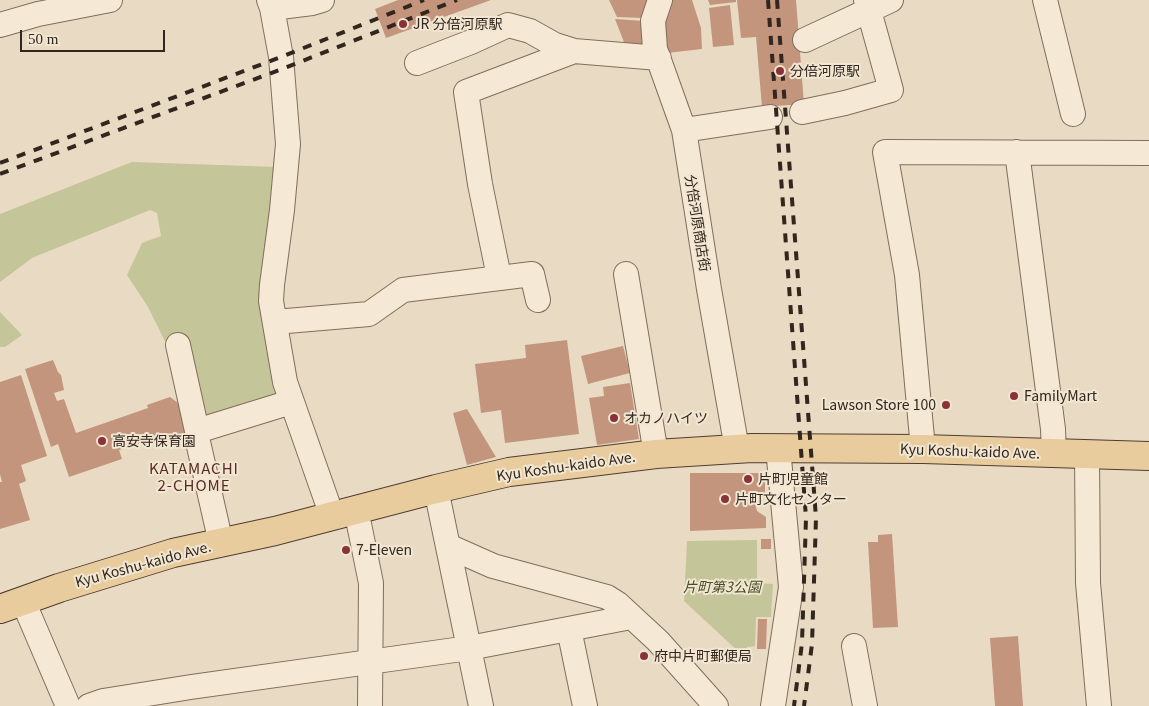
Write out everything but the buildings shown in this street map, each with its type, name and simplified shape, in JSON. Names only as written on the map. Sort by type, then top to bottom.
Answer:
[{"type":"main road","name":"Kyu Koshu-kaido Ave.","points":[[11,605],[59,588],[173,553],[275,531],[509,472],[656,454],[737,449],[923,449],[1149,456]]},
{"type":"street","points":[[322,0],[312,3],[271,4],[282,69],[288,144],[271,301],[282,366],[292,402],[332,516]]},
{"type":"street","name":"分倍河原商店街","points":[[660,0],[653,21],[656,49],[684,130],[737,449]]},
{"type":"street","points":[[805,40],[868,6],[891,0]]},
{"type":"street","points":[[1045,0],[1073,114]]},
{"type":"street","points":[[0,25],[36,7],[96,1]]},
{"type":"street","points":[[802,112],[845,103],[891,90],[868,6]]},
{"type":"street","points":[[417,63],[472,42],[508,25],[530,31],[555,45],[574,51],[659,58]]},
{"type":"street","points":[[499,277],[480,184],[466,92],[574,51]]},
{"type":"street","points":[[684,130],[770,117]]},
{"type":"street","points":[[923,449],[907,275],[885,152],[1149,153]]},
{"type":"street","points":[[1017,152],[1053,429],[1054,454]]},
{"type":"street","points":[[275,322],[369,314],[404,290],[532,274],[538,300]]},
{"type":"street","points":[[626,274],[656,454]]},
{"type":"street","points":[[178,345],[221,543]]},
{"type":"street","points":[[197,431],[292,402]]},
{"type":"street","points":[[773,706],[791,587],[778,448]]},
{"type":"street","points":[[1087,454],[1088,583],[1100,706]]},
{"type":"street","points":[[436,489],[481,706]]},
{"type":"street","points":[[358,524],[371,583],[370,706]]},
{"type":"street","points":[[448,546],[493,566],[607,597],[658,641],[716,706]]},
{"type":"street","points":[[11,605],[68,706]]},
{"type":"street","points":[[89,706],[103,701],[193,696],[370,662],[469,648],[632,617]]},
{"type":"street","points":[[569,629],[585,706]]},
{"type":"street","points":[[854,646],[865,706]]},
{"type":"green space","points":[[132,162],[278,167],[282,398],[203,418],[148,307],[127,275],[142,243],[161,236],[157,213],[150,210],[32,258],[0,282],[0,214]]},
{"type":"green space","points":[[0,312],[22,335],[5,347],[0,347]]},
{"type":"green space","name":"片町第3公園","points":[[757,540],[757,583],[773,584],[771,617],[756,617],[755,646],[747,647],[747,654],[741,654],[684,601],[687,541]]},
{"type":"railway","points":[[0,163],[281,57],[424,0]]},
{"type":"railway","points":[[0,174],[282,69],[457,0]]},
{"type":"railway","points":[[768,0],[806,518],[802,643],[794,706]]},
{"type":"railway","points":[[777,0],[816,518],[812,644],[804,706]]},
{"type":"place","name":"JR 分倍河原駅","points":[[403,24]]},
{"type":"place","name":"分倍河原駅","points":[[780,71]]},
{"type":"place","name":"FamilyMart","points":[[1014,396]]},
{"type":"place","name":"Lawson Store 100","points":[[946,405]]},
{"type":"place","name":"オカノハイツ","points":[[614,418]]},
{"type":"place","name":"高安寺保育園","points":[[102,441]]},
{"type":"place","name":"片町児童館","points":[[748,479]]},
{"type":"place","name":"片町文化センター","points":[[725,499]]},
{"type":"place","name":"7-Eleven","points":[[346,550]]},
{"type":"place","name":"府中片町郵便局","points":[[644,656]]},
{"type":"district","name":"KATAMACHI 2-CHOME","points":[[194,476]]}]
